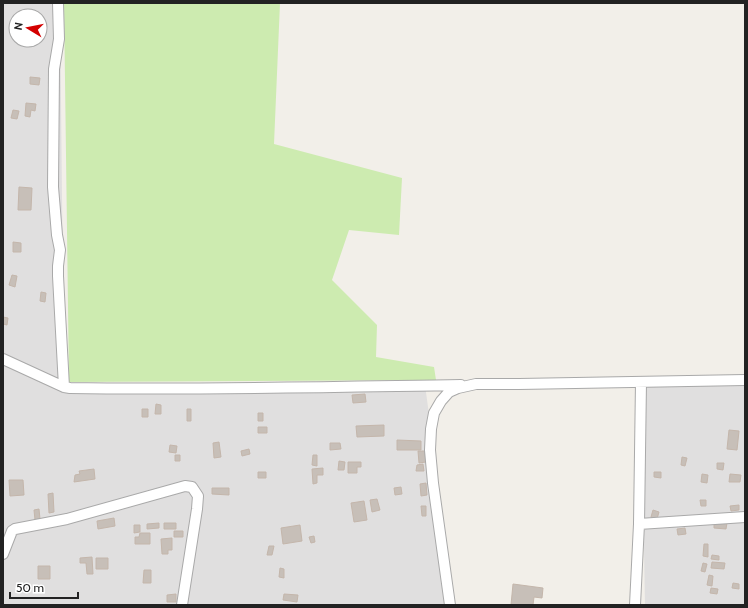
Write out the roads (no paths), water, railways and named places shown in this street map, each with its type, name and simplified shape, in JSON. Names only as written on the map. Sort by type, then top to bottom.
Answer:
[{"type":"street","points":[[58,3],[59,39],[54,68],[53,187],[57,235],[60,250],[58,276],[64,387]]},
{"type":"street","points":[[3,359],[64,387],[140,389],[745,380]]},
{"type":"street","points":[[635,605],[639,524],[641,382]]},
{"type":"street","points":[[450,605],[433,483],[430,450],[431,429],[434,413],[441,401],[449,392],[470,384]]},
{"type":"street","points":[[3,554],[12,531],[15,529],[67,519],[185,486],[192,487],[198,496],[197,509],[182,605]]},
{"type":"street","points":[[639,524],[745,517]]}]
